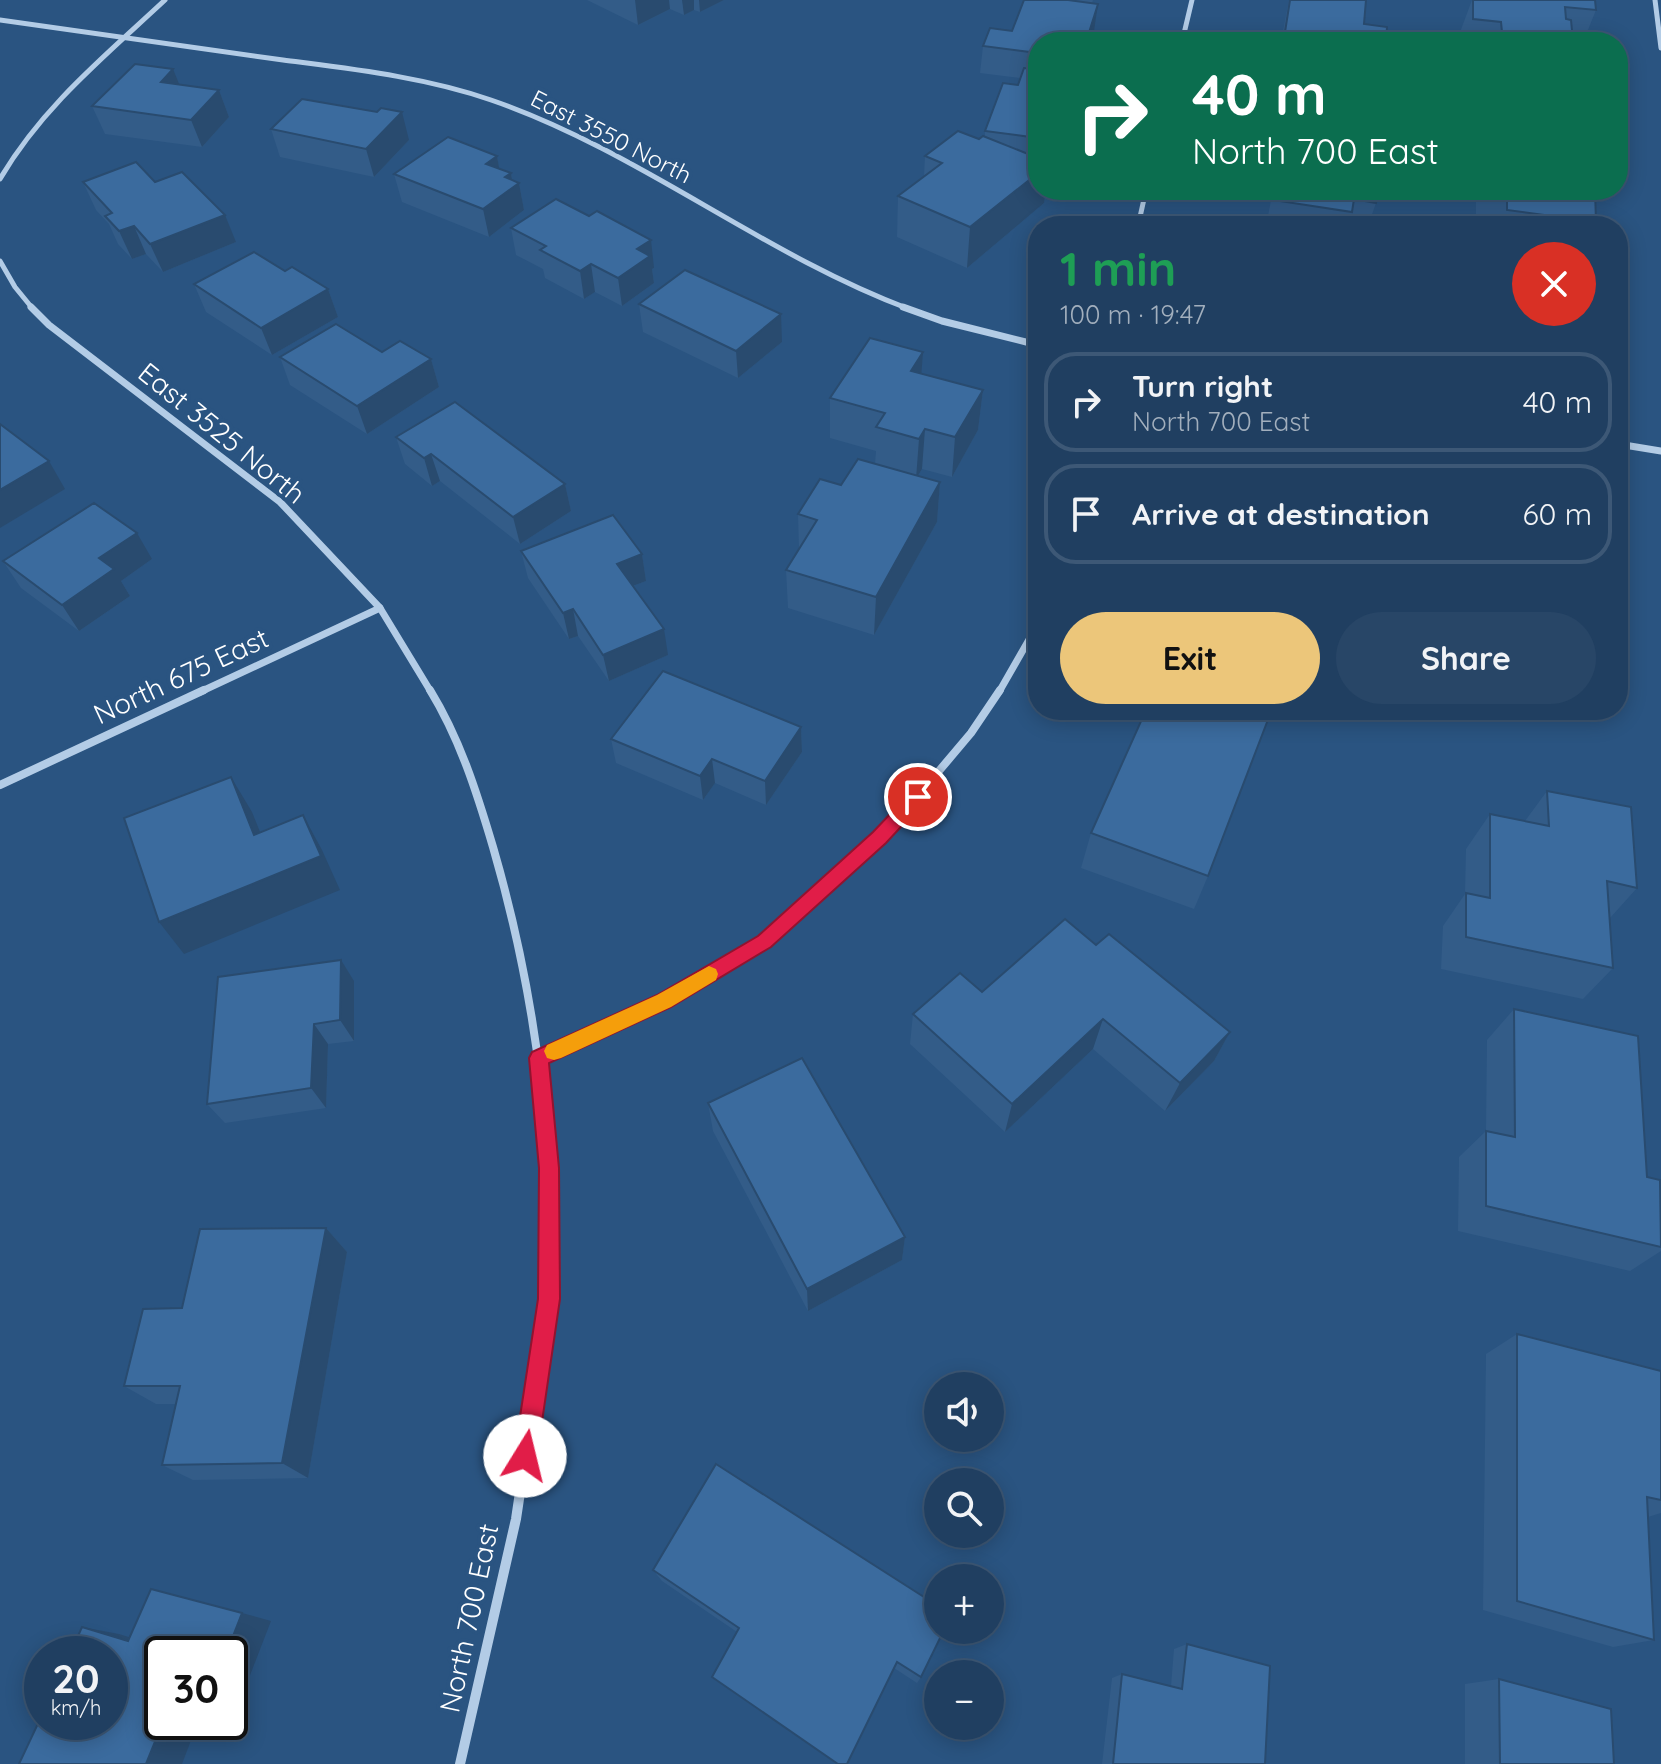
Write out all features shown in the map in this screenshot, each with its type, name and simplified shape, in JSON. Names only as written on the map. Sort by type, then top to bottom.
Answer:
[{"type":"street","points":[[0,179],[13,153],[35,126],[165,0]]},
{"type":"street","points":[[1184,32],[1192,0]]},
{"type":"street","points":[[1655,0],[1661,48]]},
{"type":"street","name":"East 3550 North","points":[[0,20],[386,74],[490,99],[579,136],[813,266],[872,295],[942,321],[1028,342]]},
{"type":"street","name":"East 3525 North","points":[[0,261],[5,275],[49,325],[280,502],[380,608],[436,700],[472,777],[521,952],[539,1058]]},
{"type":"street","points":[[1628,446],[1661,451]]},
{"type":"street","name":"North 675 East","points":[[0,785],[380,608]]},
{"type":"street","points":[[539,1058],[664,1001],[764,941],[879,838],[956,756],[1016,668],[1028,644]]},
{"type":"street","name":"North 700 East","points":[[460,1764],[516,1519],[549,1299],[549,1168],[539,1058]]},
{"type":"building","points":[[1024,0],[1098,4],[1089,32],[1028,32],[1028,52],[983,46],[990,28],[1012,31]]},
{"type":"building","points":[[1290,0],[1366,0],[1364,24],[1387,27],[1387,32],[1285,32]]},
{"type":"building","points":[[1473,0],[1595,0],[1596,10],[1565,7],[1572,32],[1502,32],[1501,22],[1473,19]]},
{"type":"building","points":[[135,64],[173,69],[161,82],[219,90],[191,120],[92,106]]},
{"type":"building","points":[[1024,68],[1028,69],[1028,137],[985,131],[1003,83],[1018,85]]},
{"type":"building","points":[[302,99],[377,112],[381,108],[402,112],[366,149],[271,129]]},
{"type":"building","points":[[958,131],[979,139],[983,136],[1028,154],[1028,181],[970,227],[898,196],[942,163],[925,156]]},
{"type":"building","points":[[448,137],[497,156],[486,164],[511,173],[505,177],[519,183],[483,209],[394,174]]},
{"type":"building","points":[[136,162],[155,182],[182,172],[225,215],[150,244],[134,226],[119,231],[105,216],[112,213],[83,182]]},
{"type":"building","points":[[556,199],[589,216],[597,211],[651,240],[637,249],[650,256],[618,278],[591,264],[580,271],[540,250],[546,246],[511,228]]},
{"type":"building","points":[[1273,200],[1354,200],[1352,212]]},
{"type":"building","points":[[1507,200],[1595,200],[1596,216],[1552,216],[1507,210]]},
{"type":"building","points":[[254,252],[285,271],[292,267],[328,289],[261,328],[194,284]]},
{"type":"building","points":[[685,270],[781,314],[736,351],[639,304]]},
{"type":"building","points":[[336,324],[382,352],[400,341],[431,359],[357,406],[280,357]]},
{"type":"building","points":[[870,338],[923,352],[911,371],[983,390],[955,437],[925,429],[919,439],[876,427],[885,413],[830,398]]},
{"type":"building","points":[[455,402],[565,484],[513,517],[431,454],[424,458],[396,437]]},
{"type":"building","points":[[0,424],[49,461],[0,490]]},
{"type":"building","points":[[858,459],[940,482],[876,597],[786,570],[817,520],[798,514],[820,479],[841,485]]},
{"type":"building","points":[[94,503],[137,533],[99,558],[114,569],[62,605],[3,561]]},
{"type":"building","points":[[613,515],[642,554],[617,564],[664,629],[603,655],[573,609],[563,613],[521,551]]},
{"type":"building","points":[[663,671],[801,727],[765,781],[712,759],[700,776],[611,739]]},
{"type":"building","points":[[1142,720],[1268,720],[1208,876],[1091,833]]},
{"type":"building","points":[[231,777],[254,835],[303,815],[321,856],[159,922],[124,818]]},
{"type":"building","points":[[1547,791],[1631,807],[1637,888],[1607,881],[1613,968],[1466,937],[1466,893],[1490,898],[1490,814],[1549,826]]},
{"type":"building","points":[[1065,919],[1096,945],[1109,934],[1230,1032],[1180,1083],[1103,1019],[1012,1104],[913,1014],[960,973],[982,992]]},
{"type":"building","points":[[341,960],[340,1020],[314,1024],[311,1088],[207,1104],[218,977]]},
{"type":"building","points":[[1514,1009],[1638,1036],[1647,1177],[1660,1180],[1661,1247],[1486,1206],[1486,1131],[1515,1137]]},
{"type":"building","points":[[802,1058],[905,1237],[807,1289],[708,1103]]},
{"type":"building","points":[[326,1228],[282,1463],[162,1465],[180,1386],[124,1386],[143,1309],[182,1308],[200,1229]]},
{"type":"building","points":[[1517,1334],[1661,1371],[1661,1500],[1647,1497],[1654,1640],[1517,1601]]},
{"type":"building","points":[[716,1464],[924,1597],[924,1644],[937,1644],[929,1660],[924,1660],[921,1677],[897,1662],[847,1764],[838,1764],[712,1677],[739,1628],[653,1570]]},
{"type":"building","points":[[151,1589],[242,1613],[233,1636],[144,1636],[144,1740],[156,1740],[146,1764],[19,1764],[30,1740],[128,1740],[128,1641]]},
{"type":"building","points":[[82,1627],[112,1636],[78,1636]]},
{"type":"building","points":[[1187,1644],[1270,1666],[1265,1764],[1113,1764],[1122,1674],[1182,1689]]},
{"type":"building","points":[[1499,1679],[1611,1709],[1614,1764],[1500,1764]]},
{"type":"slow traffic","points":[[554,1051],[664,1001],[709,974]]},
{"type":"route","points":[[525,1456],[549,1299],[549,1168],[539,1058],[664,1001],[764,941],[879,838],[918,797]]}]
